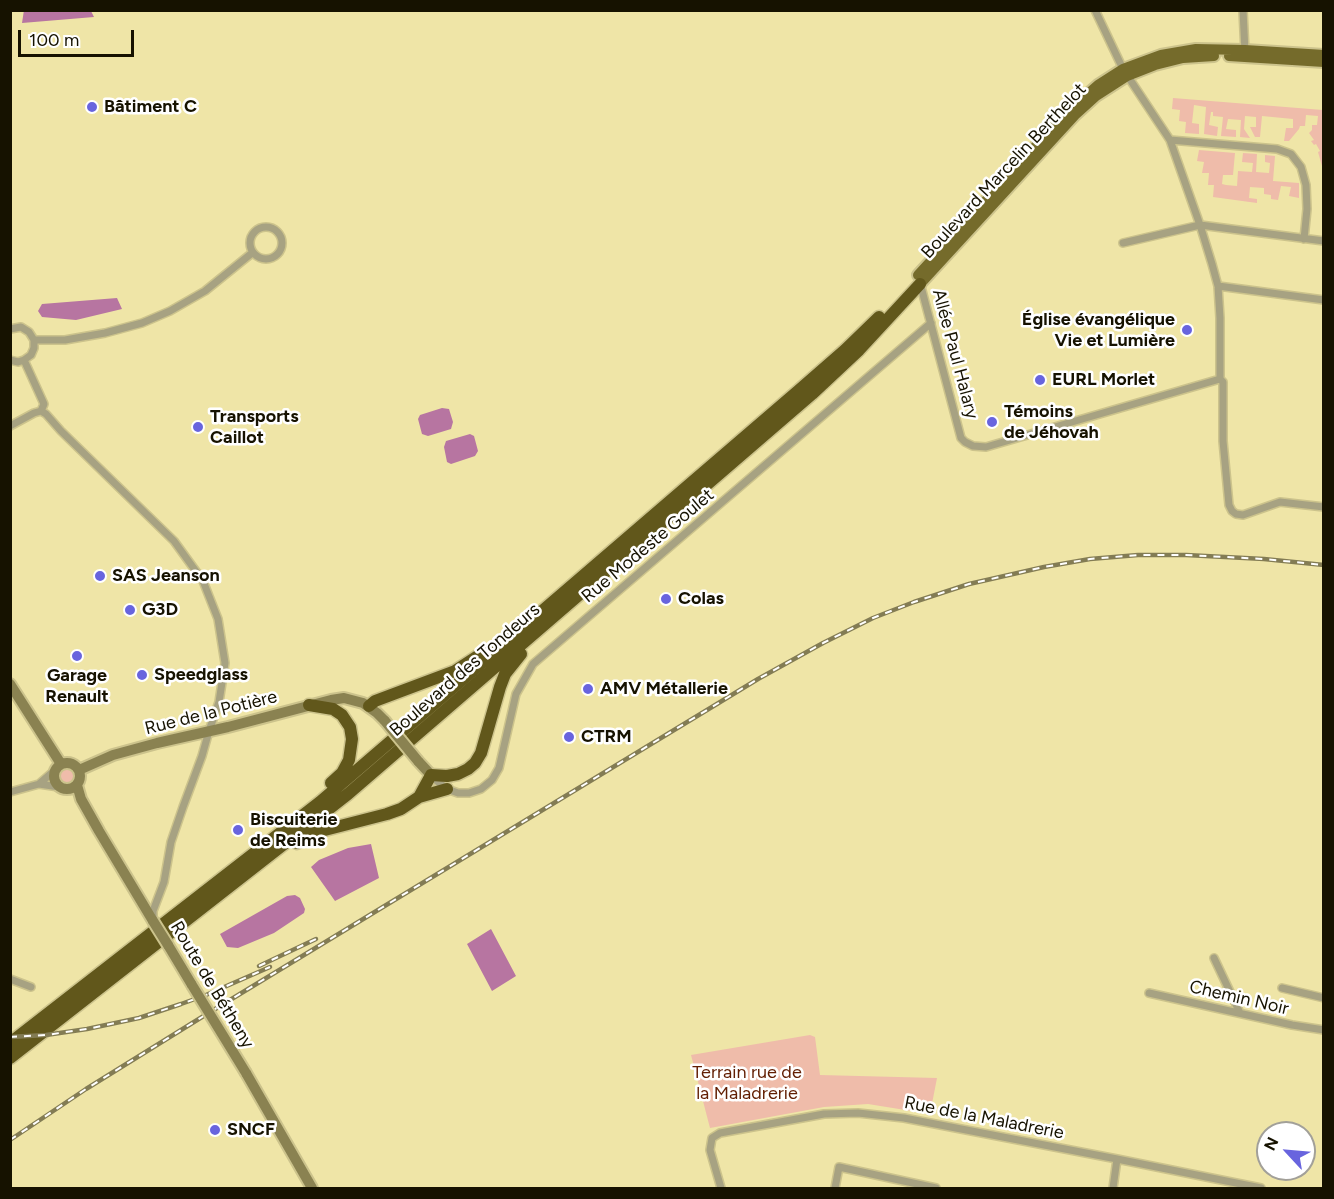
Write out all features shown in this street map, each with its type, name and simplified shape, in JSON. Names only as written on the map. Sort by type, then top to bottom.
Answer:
[{"type":"highway","name":"Boulevard des Tondeurs","points":[[10,1058],[348,794],[837,371],[859,350],[919,279]]},
{"type":"highway","name":"Boulevard des Tondeurs","points":[[10,1043],[320,802],[845,350],[919,279]]},
{"type":"highway","points":[[419,797],[430,775],[458,774],[475,763],[482,753],[500,687],[511,665],[531,644],[646,544],[677,511]]},
{"type":"highway","points":[[369,706],[375,701],[455,671],[488,649],[541,606],[566,590]]},
{"type":"highway","points":[[250,856],[342,773],[349,760],[352,739],[350,727],[342,715],[333,709],[309,705]]},
{"type":"highway","points":[[219,896],[249,879],[314,833],[387,814],[419,797],[447,789]]},
{"type":"main road","name":"Boulevard Marcelin Berthelot","points":[[1245,53],[1323,62]]},
{"type":"main road","name":"Boulevard Marcelin Berthelot","points":[[919,279],[1075,115],[1125,72],[1183,58],[1208,55],[1245,53],[1323,55]]},
{"type":"main road","points":[[10,684],[57,767],[55,781],[68,787],[80,778],[77,766],[69,762],[57,767]]},
{"type":"main road","name":"Rue de la Potière","points":[[79,770],[113,755],[331,700],[344,698],[369,706]]},
{"type":"main road","points":[[369,706],[385,721],[430,775]]},
{"type":"main road","name":"Route de Bétheny","points":[[68,787],[81,799],[246,1073],[312,1188]]},
{"type":"street","points":[[1095,10],[1125,72],[1170,140],[1200,225],[1218,286],[1220,378],[1223,382],[1223,441],[1229,505],[1236,514],[1243,515],[1280,502],[1323,507]]},
{"type":"street","points":[[1243,10],[1245,53]]},
{"type":"street","points":[[1170,140],[1277,149],[1291,154],[1301,167],[1306,185],[1307,209],[1304,239]]},
{"type":"street","points":[[1123,243],[1200,225],[1323,241]]},
{"type":"street","points":[[267,226],[280,232],[281,249],[276,256],[267,259],[252,253],[249,245],[251,235],[258,227],[267,226]]},
{"type":"street","points":[[34,340],[65,340],[142,323],[170,311],[205,291],[252,253]]},
{"type":"street","name":"Allée Paul Halary","points":[[919,279],[961,438],[973,446],[986,447],[1220,378]]},
{"type":"street","points":[[1218,286],[1323,300]]},
{"type":"street","name":"Rue Modeste Goulet","points":[[447,789],[458,793],[469,793],[481,789],[492,780],[499,768],[516,694],[533,664],[931,323]]},
{"type":"street","points":[[10,329],[21,327],[29,332],[34,340],[31,355],[18,362],[10,360]]},
{"type":"street","points":[[24,360],[44,404],[41,411]]},
{"type":"street","points":[[10,426],[34,413],[41,411],[46,414],[174,541],[203,581],[218,619],[225,663],[219,702],[171,842],[164,882],[153,911],[153,921]]},
{"type":"street","points":[[39,784],[57,767]]},
{"type":"street","points":[[430,775],[447,789]]},
{"type":"street","points":[[10,792],[39,784],[68,787]]},
{"type":"street","points":[[1214,958],[1240,1013]]},
{"type":"street","points":[[10,979],[31,987]]},
{"type":"street","name":"Chemin Noir","points":[[1282,988],[1323,998]]},
{"type":"street","name":"Chemin Noir","points":[[1149,993],[1323,1030]]},
{"type":"street","name":"Rue de la Maladrerie","points":[[721,1188],[710,1150],[712,1138],[720,1133],[824,1114],[858,1113],[904,1118],[1261,1188]]},
{"type":"street","points":[[1113,1188],[1117,1159]]},
{"type":"street","points":[[835,1188],[839,1167],[931,1188]]},
{"type":"green space","points":[[1173,98],[1323,110],[1323,166],[1318,152],[1320,151],[1311,141],[1314,140],[1309,133],[1312,125],[1317,125],[1318,116],[1306,115],[1305,126],[1300,126],[1289,141],[1284,141],[1286,128],[1293,128],[1293,119],[1262,116],[1260,137],[1255,137],[1250,127],[1256,127],[1256,117],[1245,116],[1244,129],[1250,138],[1240,137],[1241,120],[1228,119],[1226,129],[1236,130],[1236,137],[1221,136],[1223,117],[1213,116],[1211,112],[1209,125],[1218,127],[1217,136],[1204,134],[1206,107],[1194,105],[1192,123],[1199,124],[1199,134],[1185,133],[1186,122],[1179,121],[1180,110],[1172,109]]},
{"type":"green space","points":[[1199,150],[1235,153],[1233,175],[1223,175],[1222,184],[1237,186],[1238,171],[1252,172],[1253,163],[1242,162],[1243,153],[1257,154],[1256,172],[1269,173],[1270,163],[1265,162],[1265,155],[1275,156],[1273,181],[1299,183],[1299,198],[1289,196],[1291,187],[1281,186],[1278,200],[1271,199],[1271,195],[1264,194],[1264,188],[1250,187],[1249,198],[1257,199],[1257,203],[1213,197],[1214,185],[1208,185],[1209,173],[1202,173],[1204,162],[1197,161]]},
{"type":"green space","points":[[67,766],[75,771],[76,775],[71,783],[67,784],[59,779],[58,775],[63,767]]},
{"type":"green space","name":"Terrain rue de la Maladrerie","points":[[810,1035],[815,1037],[820,1075],[937,1078],[930,1114],[868,1104],[824,1107],[710,1128],[691,1055]]},
{"type":"shaded area","points":[[24,10],[91,11],[94,17],[22,23]]},
{"type":"shaded area","points":[[117,298],[122,309],[76,320],[42,317],[38,311],[42,304]]},
{"type":"shaded area","points":[[442,408],[449,409],[453,422],[451,429],[428,436],[422,434],[418,419],[420,415]]},
{"type":"shaded area","points":[[470,434],[474,436],[478,451],[475,456],[451,464],[447,462],[444,447],[446,441]]},
{"type":"shaded area","points":[[371,844],[379,878],[335,901],[311,867],[319,860],[348,848]]},
{"type":"shaded area","points":[[295,895],[300,898],[305,909],[304,913],[274,933],[238,948],[227,947],[220,934],[287,896]]},
{"type":"shaded area","points":[[491,929],[516,976],[492,991],[467,944]]},
{"type":"railway","points":[[10,1140],[86,1089],[202,1017],[758,679],[873,618],[969,584],[1090,559],[1138,555],[1186,555],[1324,565]]},
{"type":"railway","points":[[259,966],[316,939]]},
{"type":"railway","points":[[10,1037],[87,1029],[139,1018],[206,995],[270,967]]},
{"type":"place","name":"Bâtiment C","points":[[92,107]]},
{"type":"place","name":"Église évangélique Vie et Lumière","points":[[1187,330]]},
{"type":"place","name":"EURL Morlet","points":[[1040,380]]},
{"type":"place","name":"Témoins de Jéhovah","points":[[992,422]]},
{"type":"place","name":"Transports Caillot","points":[[198,427]]},
{"type":"place","name":"SAS Jeanson","points":[[100,576]]},
{"type":"place","name":"Colas","points":[[666,599]]},
{"type":"place","name":"G3D","points":[[130,610]]},
{"type":"place","name":"Garage Renault","points":[[77,656]]},
{"type":"place","name":"Speedglass","points":[[142,675]]},
{"type":"place","name":"AMV Métallerie","points":[[588,689]]},
{"type":"place","name":"CTRM","points":[[569,737]]},
{"type":"place","name":"Biscuiterie de Reims","points":[[238,830]]},
{"type":"place","name":"SNCF","points":[[215,1130]]}]
